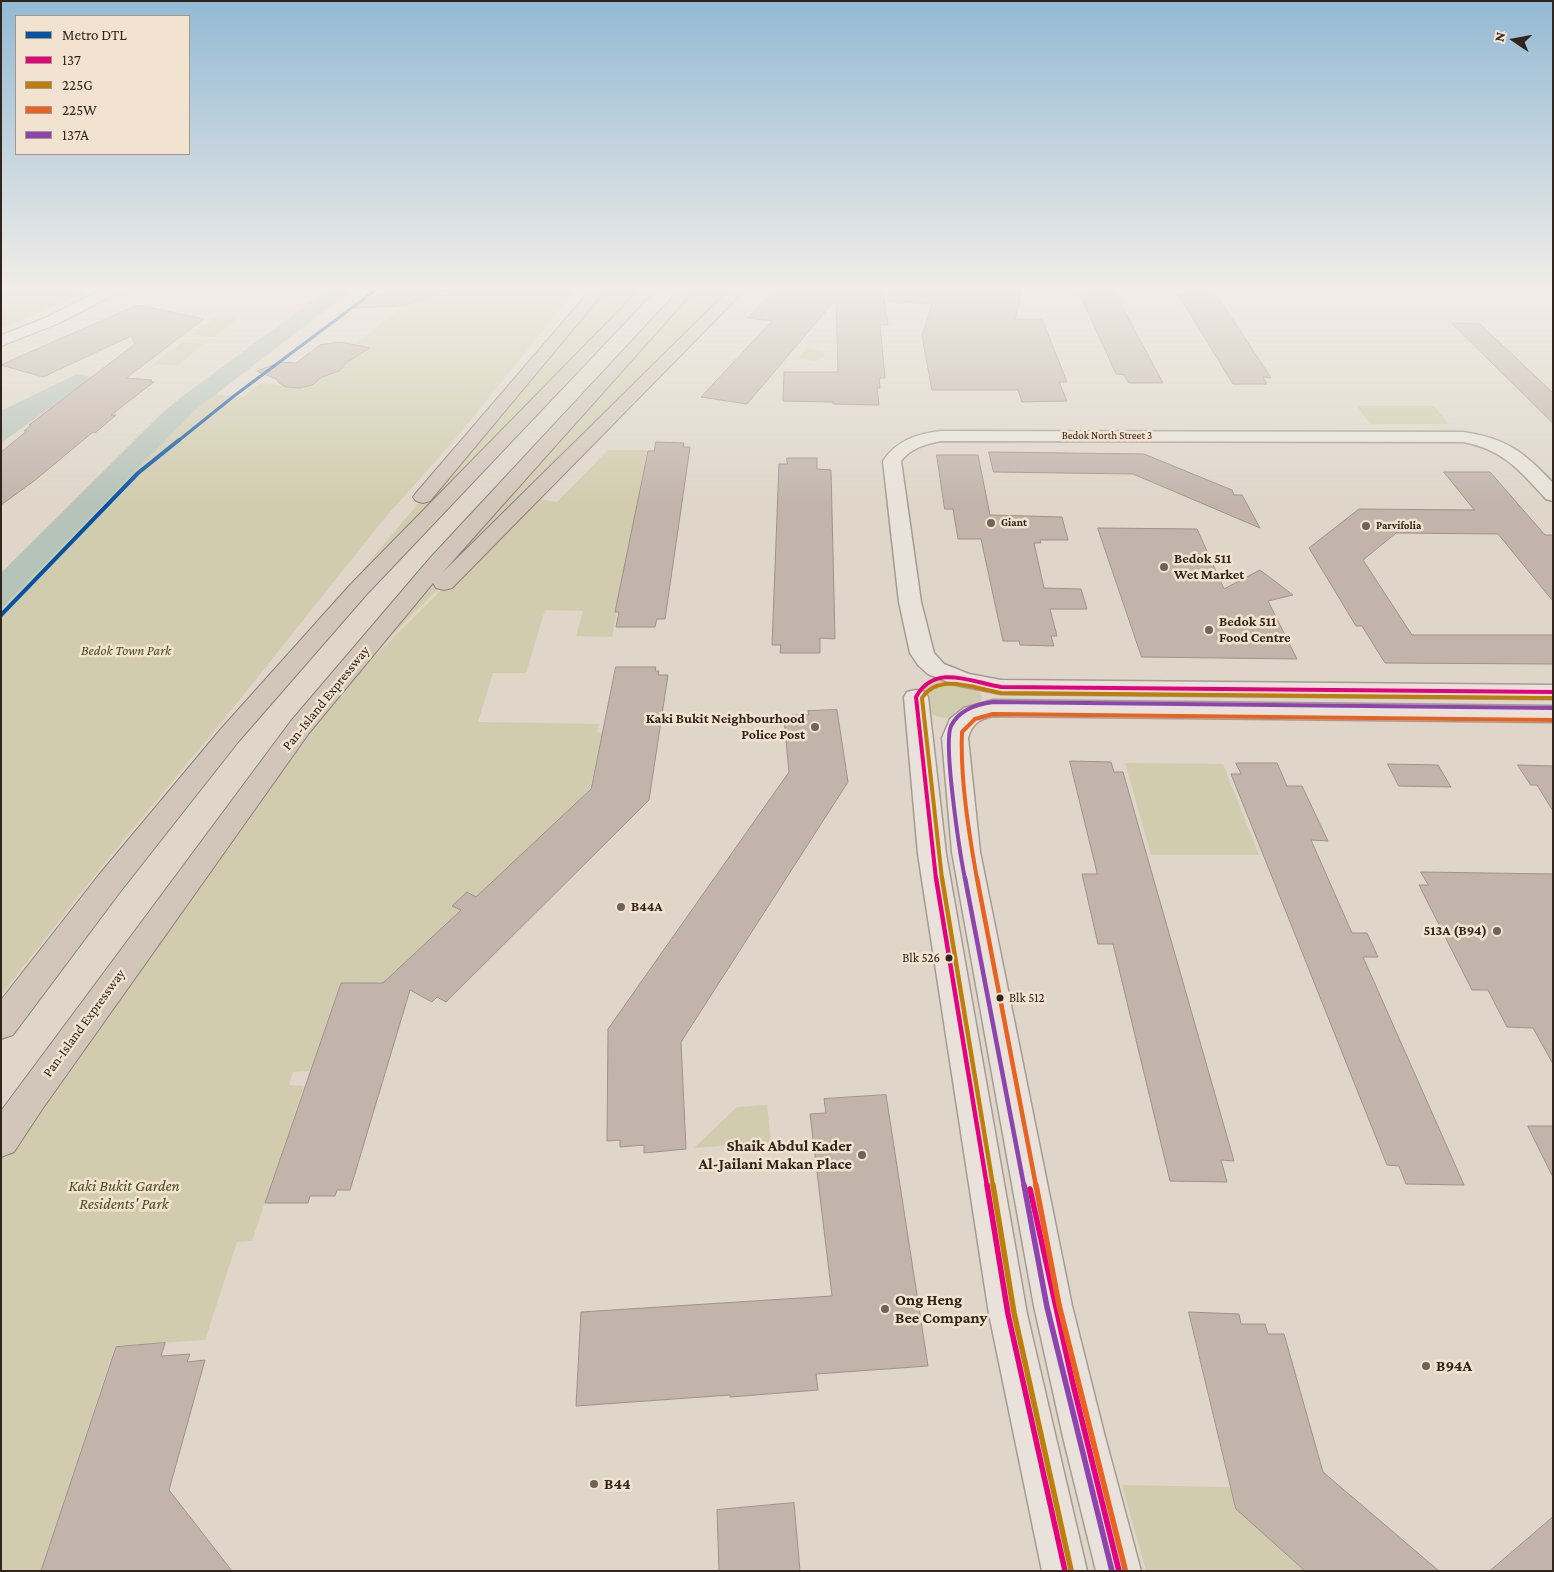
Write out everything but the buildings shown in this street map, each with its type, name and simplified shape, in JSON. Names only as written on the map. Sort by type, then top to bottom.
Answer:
[{"type":"highway","points":[[358,590],[360,570],[541,359]]},
{"type":"highway","points":[[1,1025],[180,794],[229,736],[358,590],[581,359]]},
{"type":"highway","name":"Pan-Island Expressway","points":[[1,1142],[36,1089],[300,727],[439,562],[624,359]]},
{"type":"highway","points":[[300,727],[668,359]]},
{"type":"street","name":"Bedok North Street 3","points":[[962,680],[940,672],[926,660],[910,602],[892,461],[900,450],[920,440],[941,436],[1463,437],[1492,443],[1511,452],[1553,495]]},
{"type":"street","points":[[1065,1571],[1008,1314],[932,854],[916,696],[920,687],[928,680],[946,677],[1002,687],[1553,692]]},
{"type":"street","points":[[962,680],[974,685],[981,694],[981,704],[959,725],[955,738],[966,852],[1053,1306],[1084,1437],[1119,1571]]},
{"type":"street","points":[[916,696],[923,708],[940,716],[957,717],[993,708],[1553,714]]},
{"type":"green space","points":[[159,359],[185,359],[177,366],[153,364]]},
{"type":"green space","name":"Bedok Town Park","points":[[349,359],[520,359],[457,437],[384,519],[225,718],[107,860],[1,995],[1,609],[188,416],[215,394],[243,397],[261,383],[300,388],[312,385],[323,377],[339,371]]},
{"type":"green space","points":[[540,359],[581,359],[360,586],[362,570]]},
{"type":"green space","points":[[626,359],[668,359],[304,723]]},
{"type":"green space","points":[[1357,406],[1434,406],[1449,424],[1370,424]]},
{"type":"green space","name":"Kaki Bukit Garden Residents' Park","points":[[608,450],[647,450],[612,637],[576,636],[583,611],[545,610],[526,673],[493,673],[478,722],[599,724],[597,732],[602,733],[590,789],[476,897],[467,892],[452,906],[460,910],[384,982],[340,983],[310,1071],[293,1072],[289,1085],[304,1086],[252,1241],[237,1242],[205,1340],[115,1346],[41,1571],[1,1571],[1,1158],[304,727],[533,498],[557,502]]},
{"type":"green space","points":[[938,678],[975,687],[982,696],[980,707],[962,715],[949,718],[942,718],[930,712],[917,691],[923,684]]},
{"type":"green space","points":[[1125,763],[1223,764],[1259,855],[1151,855]]},
{"type":"green space","points":[[767,1105],[771,1142],[694,1148],[737,1107]]},
{"type":"green space","points":[[1122,1485],[1230,1487],[1236,1509],[1304,1571],[1146,1571]]},
{"type":"shaded area","points":[[232,359],[261,359],[194,411],[1,609],[1,573],[160,415]]},
{"type":"shaded area","points":[[77,374],[93,377],[1,443],[1,411]]},
{"type":"metro line","name":"DTL","points":[[1,615],[138,473],[283,359]]},
{"type":"transit line","name":"137","points":[[1065,1571],[1008,1314],[932,854],[916,697],[922,686],[931,680],[941,677],[953,677],[1001,687],[1553,692]]},
{"type":"transit line","name":"225G","points":[[1071,1570],[1014,1313],[938,853],[922,698],[927,690],[936,685],[946,684],[957,684],[1001,693],[1553,698]]},
{"type":"transit line","name":"137A","points":[[1112,1571],[1047,1307],[960,853],[949,753],[950,728],[954,721],[968,709],[977,704],[993,702],[1553,708]]},
{"type":"transit line","name":"225W","points":[[1125,1569],[1059,1305],[972,851],[961,752],[962,732],[975,719],[993,714],[1553,720]]},
{"type":"transit line","name":"137","points":[[1030,1189],[1072,1380],[1119,1571]]},
{"type":"place","name":"Giant","points":[[991,523]]},
{"type":"place","name":"Parvifolia","points":[[1366,526]]},
{"type":"place","name":"Bedok 511 Wet Market","points":[[1164,567]]},
{"type":"place","name":"Bedok 511 Food Centre","points":[[1209,630]]},
{"type":"place","name":"Kaki Bukit Neighbourhood Police Post","points":[[815,727]]},
{"type":"place","name":"B44A","points":[[621,907]]},
{"type":"place","name":"513A (B94)","points":[[1497,931]]},
{"type":"place","name":"Blk 526","points":[[949,958]]},
{"type":"place","name":"Blk 512","points":[[1000,998]]},
{"type":"place","name":"Shaik Abdul Kader Al-Jailani Makan Place","points":[[862,1155]]},
{"type":"place","name":"Ong Heng Bee Company","points":[[885,1309]]},
{"type":"place","name":"B94A","points":[[1426,1366]]},
{"type":"place","name":"B44","points":[[594,1484]]}]
